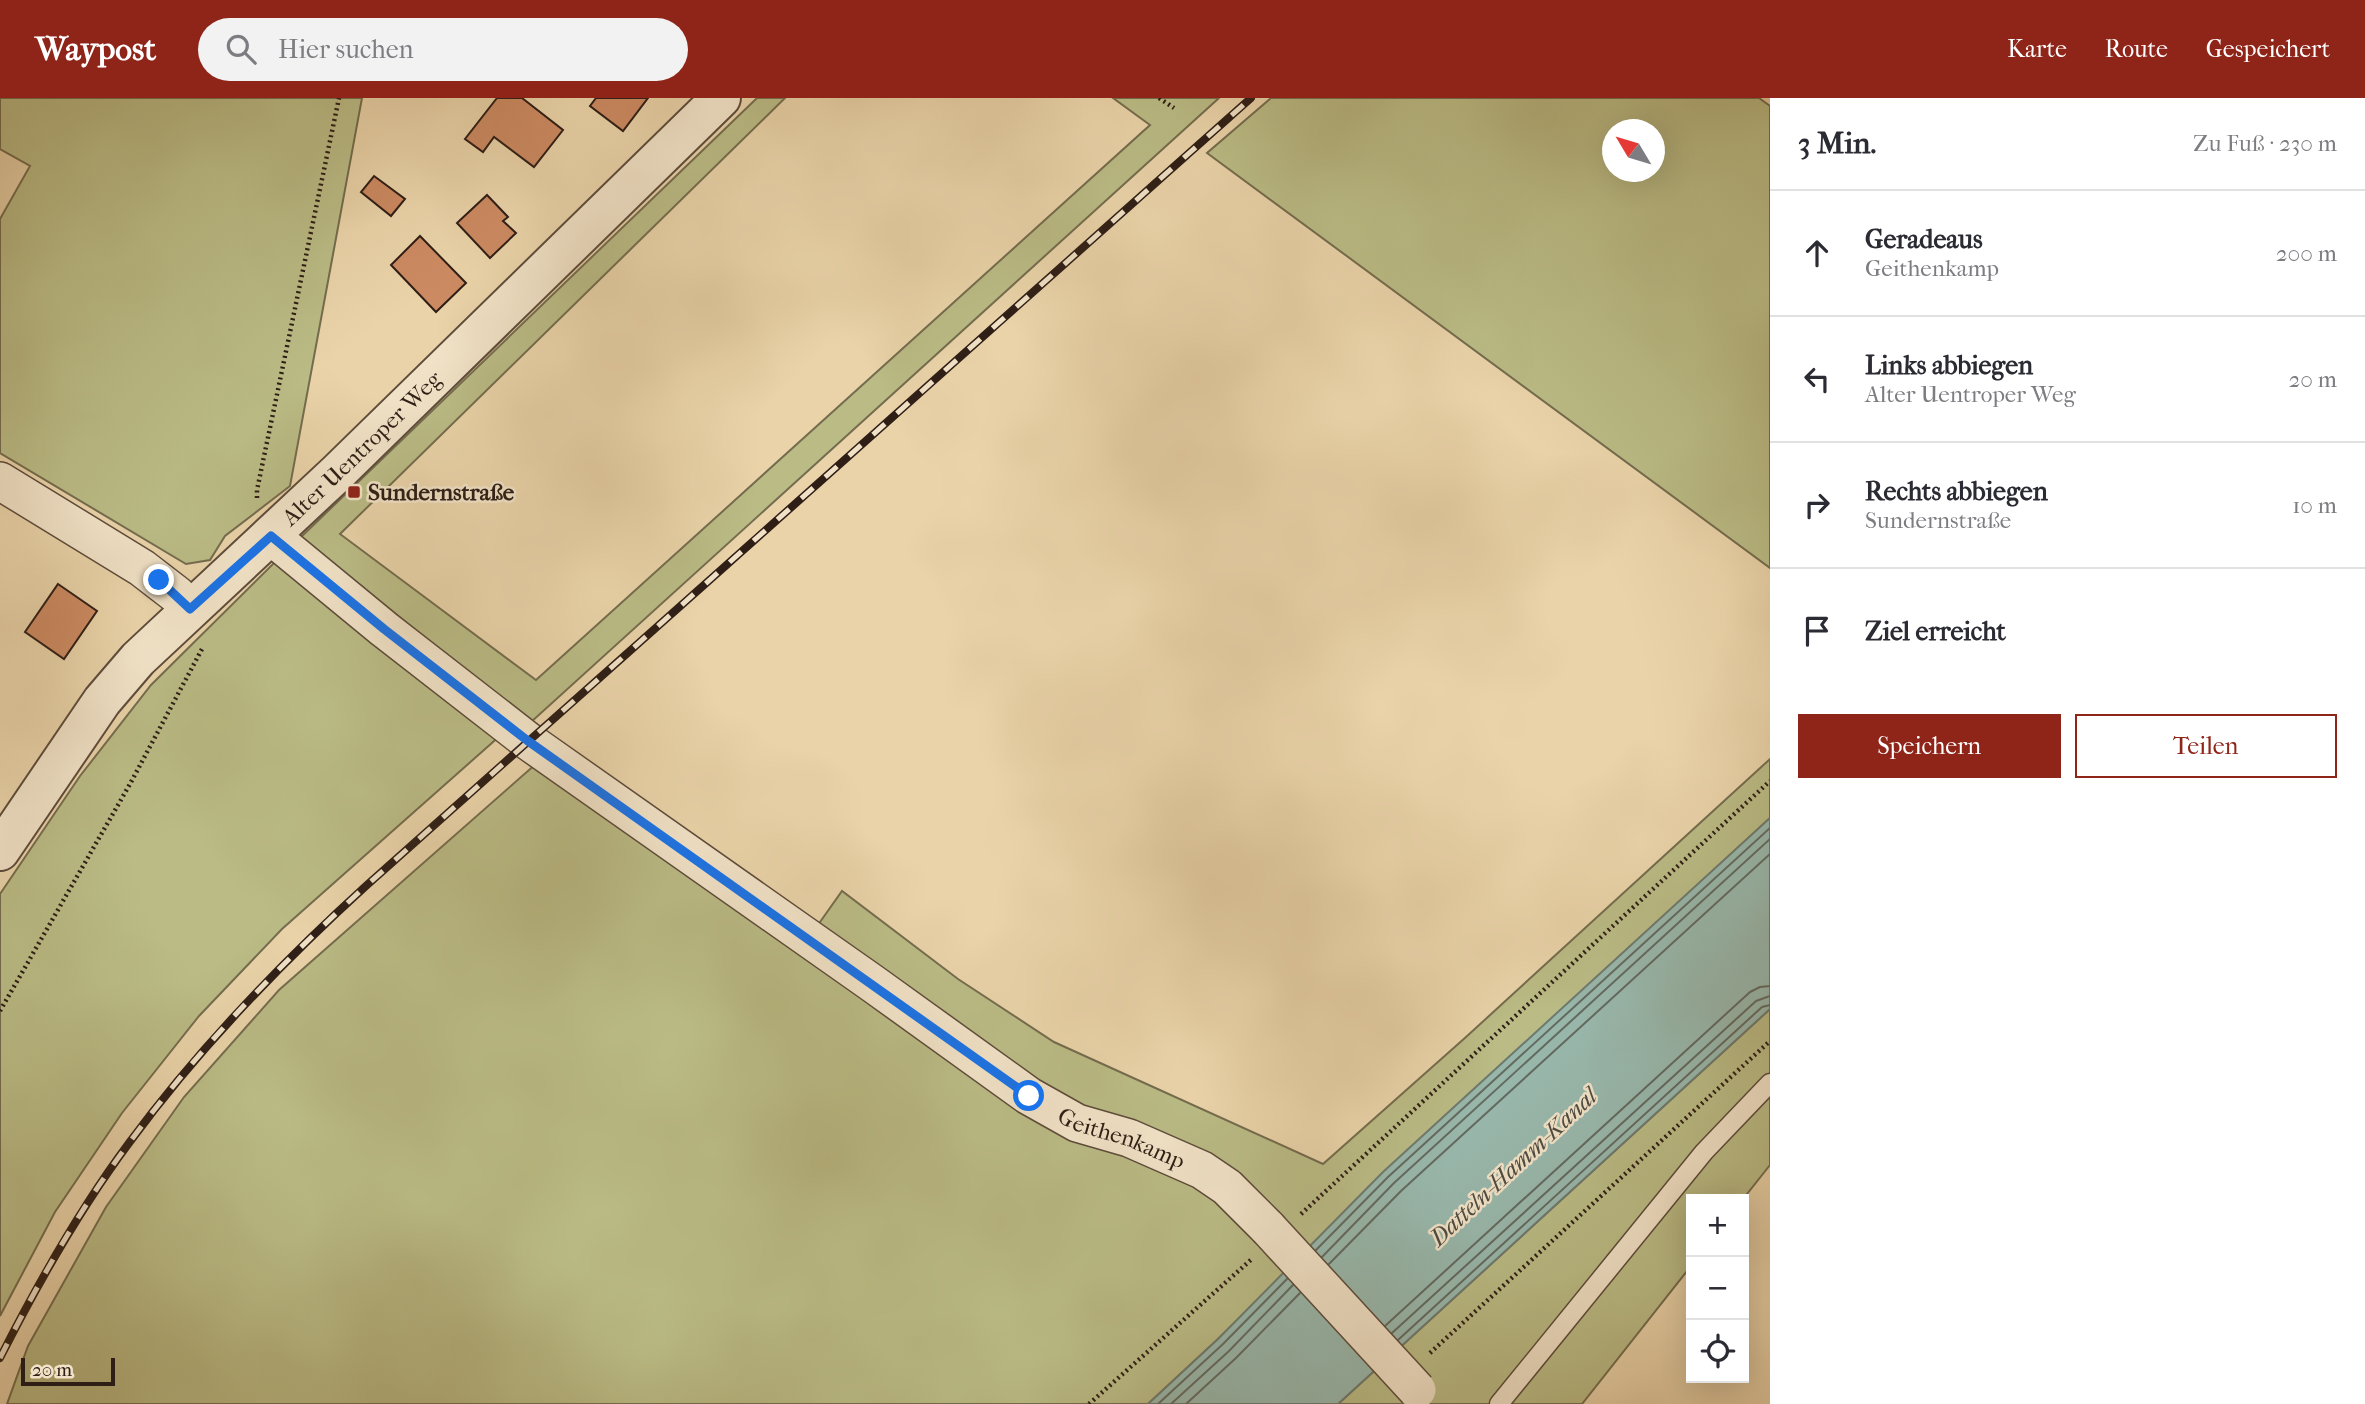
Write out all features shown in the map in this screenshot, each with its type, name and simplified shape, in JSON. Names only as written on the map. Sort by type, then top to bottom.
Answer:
[{"type":"street","name":"Alter Uentroper Weg","points":[[0,851],[102,701],[138,659],[199,623],[264,521],[721,98]]},
{"type":"street","points":[[0,481],[142,568],[177,595],[199,623]]},
{"type":"street","name":"Geithenkamp","points":[[264,521],[384,629],[528,741],[1029,1096],[1077,1123],[1129,1138],[1164,1152],[1202,1170],[1227,1187],[1276,1232],[1424,1397]]},
{"type":"lane","points":[[1499,1404],[1704,1152],[1770,1083]]},
{"type":"path","points":[[264,521],[257,490],[339,98]]},
{"type":"path","points":[[1159,98],[1174,108]]},
{"type":"path","points":[[0,1011],[130,784],[199,623]]},
{"type":"path","points":[[1089,1404],[1770,781]]},
{"type":"path","points":[[1429,1354],[1770,1041]]},
{"type":"green space","points":[[0,98],[362,98],[290,486],[225,536],[210,560],[186,564],[0,453],[0,219],[30,166],[0,149]]},
{"type":"green space","points":[[757,98],[785,98],[340,534],[536,680],[1150,125],[1113,98],[1219,98],[530,723],[301,537]]},
{"type":"green space","points":[[1271,98],[1759,98],[1770,106],[1770,568],[1207,153]]},
{"type":"green space","points":[[276,561],[502,734],[282,929],[199,1016],[122,1113],[55,1212],[0,1316],[0,894],[80,776],[151,685]]},
{"type":"green space","points":[[1770,759],[1770,818],[1496,1070],[1148,1404],[7,1404],[28,1346],[106,1207],[184,1097],[279,990],[537,763],[808,939],[842,891],[958,979],[1054,1042],[1323,1164]]},
{"type":"green space","points":[[1770,1009],[1770,1165],[1747,1194],[1686,1194],[1686,1272],[1582,1404],[1338,1404]]},
{"type":"water","name":"Datteln-Hamm-Kanal","points":[[1770,818],[1770,1009],[1338,1404],[1148,1404],[1218,1339],[1383,1172]]},
{"type":"building","points":[[497,98],[522,98],[563,130],[534,167],[494,137],[483,152],[465,139]]},
{"type":"building","points":[[596,98],[648,98],[623,131],[590,106]]},
{"type":"building","points":[[374,176],[405,199],[391,216],[361,192]]},
{"type":"building","points":[[487,195],[508,217],[503,221],[516,233],[490,258],[457,223]]},
{"type":"building","points":[[420,236],[466,283],[436,312],[391,265]]},
{"type":"building","points":[[58,584],[97,611],[64,659],[25,632]]},
{"type":"railway","points":[[0,1358],[60,1248],[111,1168],[183,1074],[272,976],[367,885],[1251,98]]},
{"type":"place","name":"Sundernstraße","points":[[354,492]]},
{"type":"route","points":[[159,580],[190,609],[271,536],[384,629],[528,741],[1029,1096]]}]
